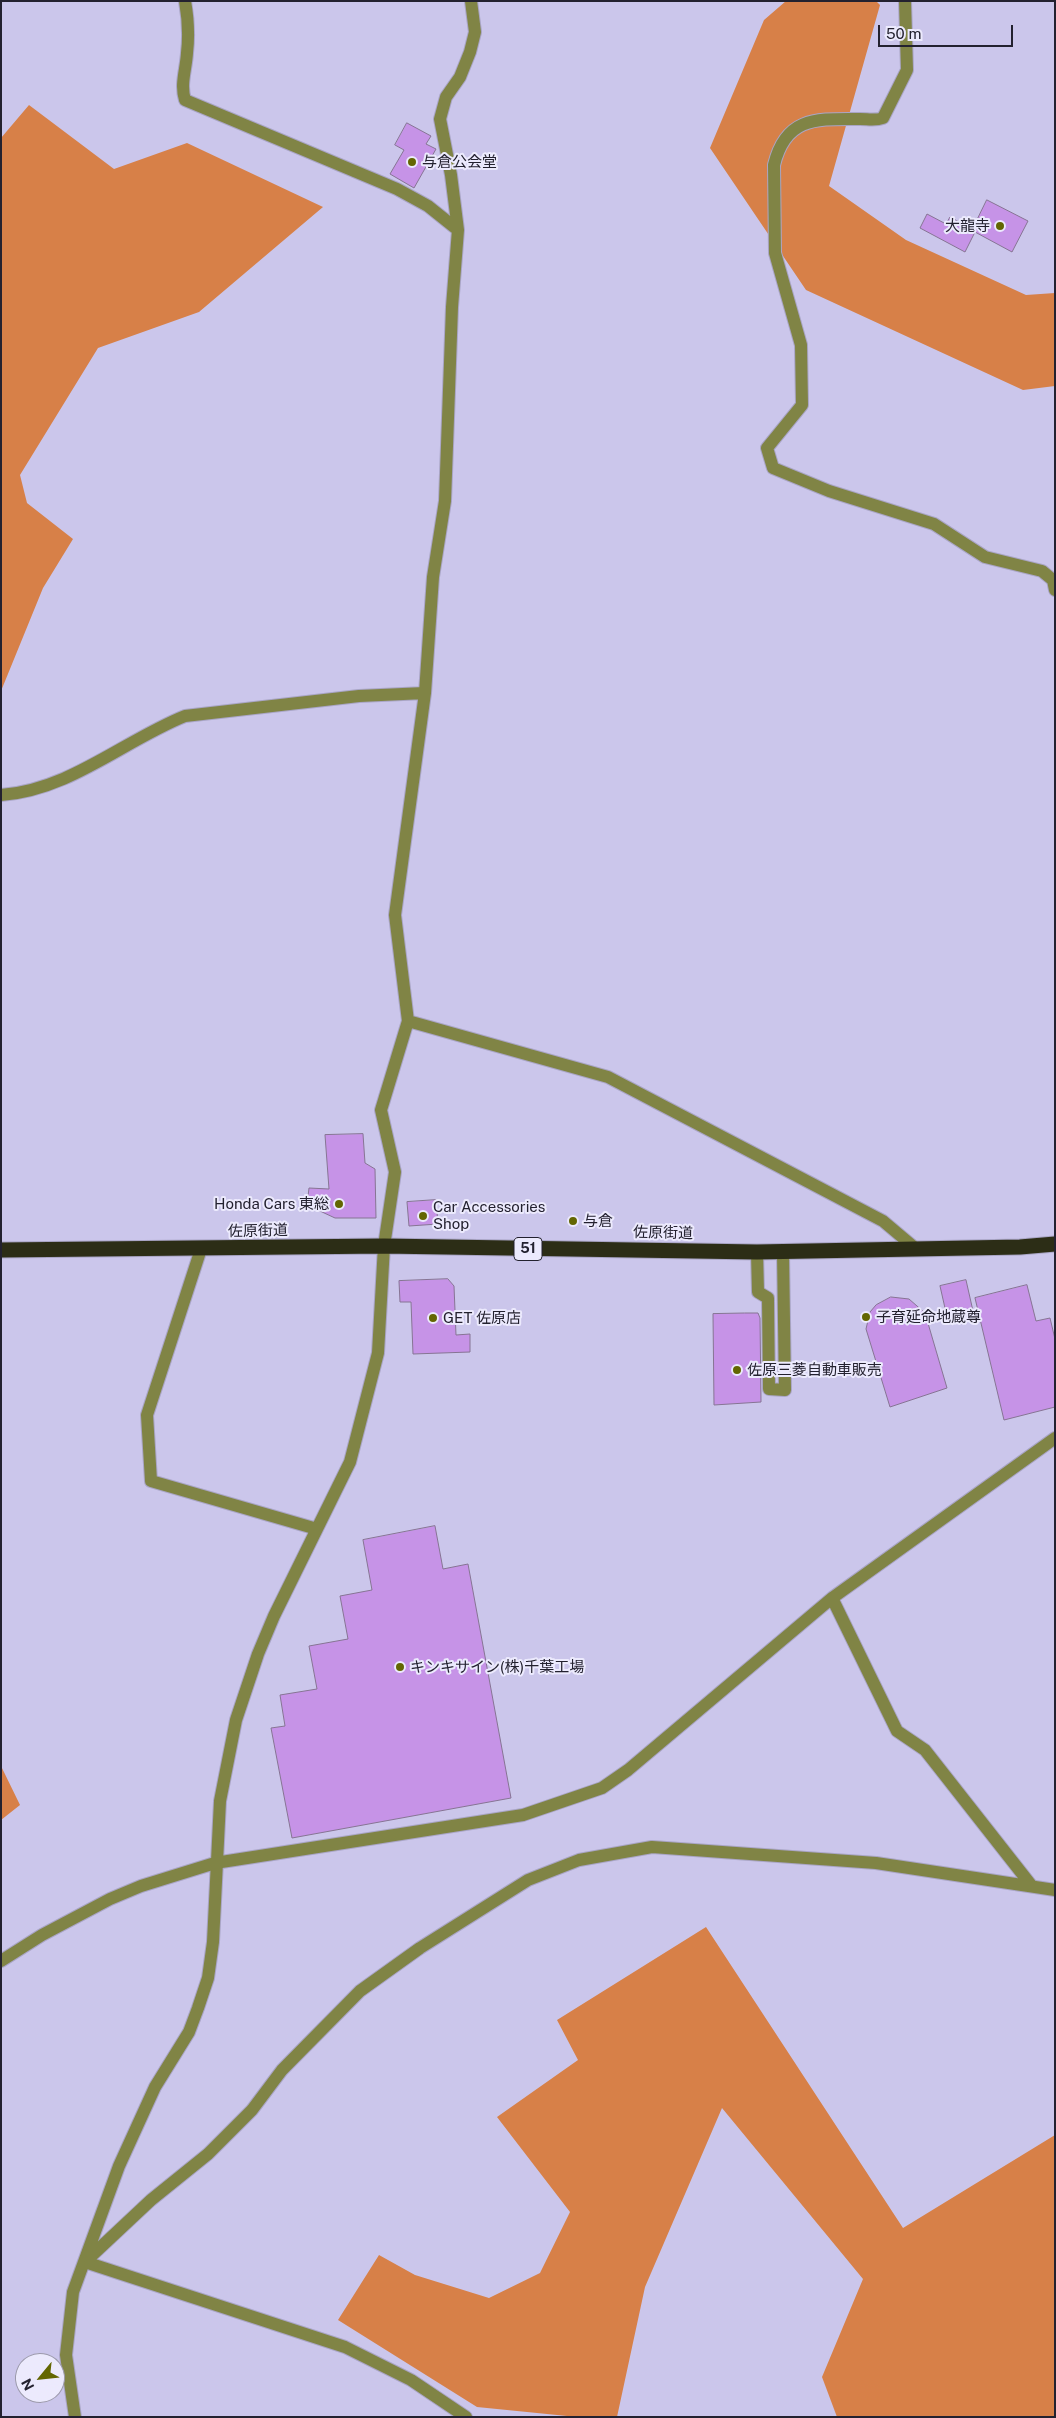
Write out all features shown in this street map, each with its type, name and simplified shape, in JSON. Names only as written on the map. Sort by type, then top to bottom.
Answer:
[{"type":"highway","name":"佐原街道","points":[[1,1250],[384,1246],[782,1252],[915,1248],[1020,1248],[1055,1244]]},
{"type":"street","points":[[185,1],[188,21],[188,52],[182,88],[185,100],[397,189],[428,206],[458,230]]},
{"type":"street","points":[[75,2417],[66,2355],[73,2292],[86,2262],[119,2166],[155,2088],[189,2032],[208,1978],[213,1942],[215,1863],[220,1801],[236,1720],[271,1623],[350,1462],[378,1354],[384,1246],[395,1172],[381,1110],[408,1021],[395,915],[424,693],[433,577],[445,502],[452,307],[458,230],[451,175],[440,119],[446,97],[460,77],[470,52],[475,32],[471,1]]},
{"type":"street","points":[[905,1],[907,70],[883,118],[877,120],[863,118],[809,122],[790,131],[777,151],[774,165],[775,254],[802,345],[802,405],[767,448],[773,468],[829,491],[934,524],[985,557],[1042,571],[1053,580],[1055,590]]},
{"type":"street","points":[[1,795],[33,791],[72,775],[184,716],[359,696],[424,693]]},
{"type":"street","points":[[408,1021],[608,1077],[883,1221],[915,1248]]},
{"type":"street","points":[[201,1249],[147,1415],[151,1481],[317,1529]]},
{"type":"street","points":[[757,1252],[758,1292],[768,1298],[769,1389],[785,1390],[782,1252]]},
{"type":"street","points":[[1,1961],[42,1935],[110,1899],[141,1886],[215,1863],[523,1815],[602,1788],[628,1770],[832,1598],[1055,1438]]},
{"type":"street","points":[[832,1598],[897,1731],[925,1750],[1031,1885]]},
{"type":"street","points":[[86,2262],[151,2200],[208,2154],[252,2110],[295,2056],[360,1991],[420,1948],[528,1880],[579,1860],[652,1847],[876,1863],[1055,1890]]},
{"type":"street","points":[[86,2262],[345,2347],[410,2380],[466,2417]]},
{"type":"shaded area","points":[[786,1],[876,1],[880,5],[829,186],[906,240],[1026,295],[1055,293],[1055,386],[1023,390],[806,290],[710,148],[764,20]]},
{"type":"shaded area","points":[[29,105],[114,169],[187,143],[323,207],[199,312],[98,348],[20,475],[27,503],[73,539],[43,588],[1,691],[1,138]]},
{"type":"shaded area","points":[[1,1766],[20,1805],[1,1820]]},
{"type":"shaded area","points":[[706,1927],[903,2228],[1055,2135],[1055,2417],[837,2417],[822,2377],[863,2279],[722,2108],[645,2287],[617,2417],[577,2417],[477,2407],[338,2320],[379,2255],[415,2275],[489,2298],[540,2273],[570,2212],[497,2117],[578,2060],[557,2020]]},
{"type":"building","name":"与倉公会堂","points":[[407,123],[431,136],[426,144],[436,149],[414,188],[390,174],[404,150],[395,145]]},
{"type":"building","name":"大龍寺","points":[[987,200],[1028,221],[1012,252],[975,232],[965,252],[920,228],[927,214],[946,224],[950,217],[972,229]]},
{"type":"building","points":[[363,1134],[365,1163],[375,1169],[376,1218],[335,1218],[307,1205],[309,1188],[329,1189],[325,1135]]},
{"type":"building","points":[[436,1200],[438,1224],[409,1226],[407,1202]]},
{"type":"building","name":"GET 佐原店","points":[[448,1279],[454,1286],[456,1335],[470,1334],[470,1352],[413,1354],[411,1302],[400,1302],[399,1281]]},
{"type":"building","points":[[966,1280],[973,1311],[947,1317],[940,1286]]},
{"type":"building","points":[[1027,1285],[1036,1321],[1050,1318],[1055,1339],[1055,1407],[1004,1420],[975,1298]]},
{"type":"building","points":[[891,1297],[909,1299],[925,1313],[947,1388],[890,1407],[866,1329],[870,1312],[876,1305]]},
{"type":"building","name":"佐原三菱自動車販売","points":[[758,1313],[760,1318],[761,1402],[714,1405],[713,1314]]},
{"type":"building","name":"キンキサイン(株)千葉工場","points":[[435,1526],[443,1569],[468,1564],[511,1798],[292,1838],[271,1728],[285,1726],[280,1695],[317,1689],[309,1646],[348,1639],[340,1596],[372,1590],[363,1540]]},
{"type":"place","name":"与倉公会堂","points":[[412,162]]},
{"type":"place","name":"大龍寺","points":[[1000,226]]},
{"type":"place","name":"Honda Cars 東総","points":[[339,1204]]},
{"type":"place","name":"Car Accessories Shop","points":[[423,1216]]},
{"type":"place","name":"与倉","points":[[573,1221]]},
{"type":"place","name":"子育延命地蔵尊","points":[[866,1317]]},
{"type":"place","name":"GET 佐原店","points":[[433,1318]]},
{"type":"place","name":"佐原三菱自動車販売","points":[[737,1370]]},
{"type":"place","name":"キンキサイン(株)千葉工場","points":[[400,1667]]}]
